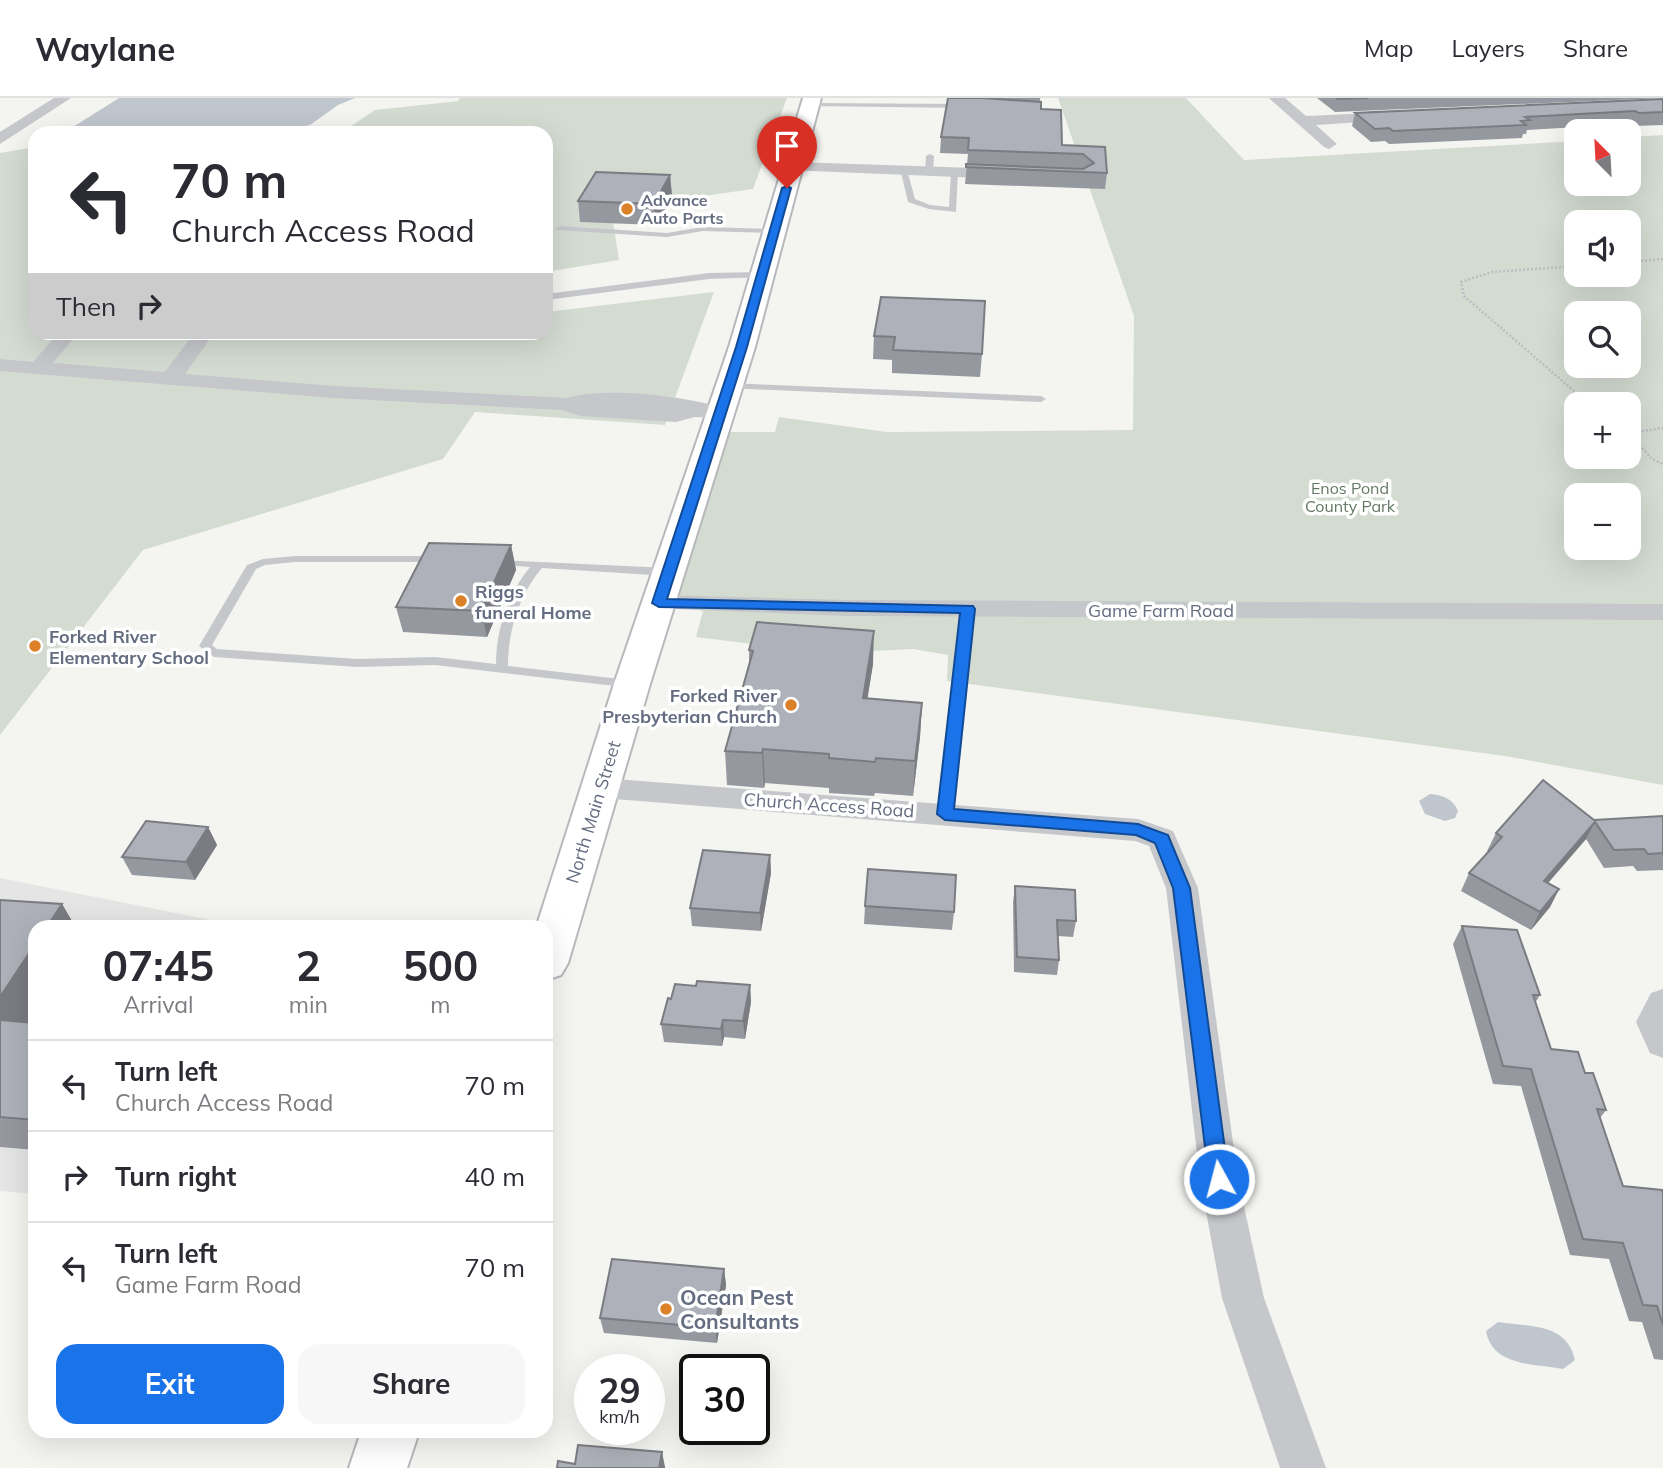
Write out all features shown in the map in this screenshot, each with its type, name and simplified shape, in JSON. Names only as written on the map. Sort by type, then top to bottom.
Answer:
[{"type":"highway","name":"North Main Street","points":[[553,941],[664,587],[714,403],[762,275],[811,101]]},
{"type":"highway","points":[[378,1468],[388,1438]]},
{"type":"street","points":[[0,139],[64,98]]},
{"type":"street","points":[[1276,98],[1329,144]]},
{"type":"street","points":[[1303,121],[1409,116]]},
{"type":"street","points":[[793,167],[903,170],[929,164],[955,172],[1025,175]]},
{"type":"street","points":[[38,368],[63,340]]},
{"type":"street","points":[[170,379],[200,340]]},
{"type":"street","points":[[0,365],[334,392],[566,404],[585,400],[714,403]]},
{"type":"street","name":"Game Farm Road","points":[[664,587],[968,609],[1663,612]]},
{"type":"street","name":"Church Access Road","points":[[602,788],[1138,830],[1162,839],[1182,888],[1219,1179],[1243,1298],[1303,1468]]},
{"type":"street","points":[[1663,1003],[1654,1022],[1663,1043]]},
{"type":"lane","points":[[811,101],[970,106]]},
{"type":"lane","points":[[903,170],[912,200],[929,208],[953,210],[955,172]]},
{"type":"lane","points":[[560,228],[667,235],[704,229],[775,231]]},
{"type":"lane","points":[[553,296],[709,276],[762,275]]},
{"type":"lane","points":[[714,403],[1041,399]]},
{"type":"lane","points":[[448,559],[295,559],[263,562],[251,567],[205,646],[214,653],[358,663],[435,661],[632,684]]},
{"type":"lane","points":[[487,562],[538,565],[664,587]]},
{"type":"lane","points":[[502,669],[501,652],[521,590],[538,565]]},
{"type":"lane","points":[[945,814],[968,609]]},
{"type":"path","points":[[1641,261],[1663,259]]},
{"type":"path","points":[[1564,267],[1492,272],[1461,282],[1464,296],[1575,392]]},
{"type":"path","points":[[1641,431],[1663,428]]},
{"type":"path","points":[[1641,447],[1652,459],[1663,464]]},
{"type":"shaded area","points":[[119,98],[355,98],[338,105],[306,126],[75,126]]},
{"type":"shaded area","points":[[1430,794],[1453,803],[1458,811],[1455,818],[1445,821],[1425,814],[1419,801]]},
{"type":"shaded area","points":[[0,878],[211,920],[28,920],[28,1193],[0,1191]]},
{"type":"shaded area","points":[[1498,1322],[1534,1326],[1556,1333],[1571,1348],[1575,1360],[1563,1369],[1527,1364],[1505,1357],[1496,1351],[1486,1331]]},
{"type":"green space","points":[[460,98],[787,98],[753,189],[611,209],[619,260],[553,271],[553,126],[351,126],[375,110],[458,101]]},
{"type":"green space","name":"Enos Pond County Park","points":[[1058,98],[1186,98],[1244,160],[1564,142],[1564,196],[1642,196],[1642,136],[1663,135],[1663,785],[1505,756],[947,681],[948,655],[913,649],[854,652],[785,648],[696,637],[703,611],[659,603],[713,432],[775,432],[779,417],[887,432],[1133,430],[1134,316]]},
{"type":"green space","points":[[28,148],[28,340],[553,340],[553,311],[714,292],[665,425],[475,412],[443,459],[143,550],[0,735],[0,153]]},
{"type":"building","points":[[948,98],[1041,102],[1041,109],[1061,110],[1062,145],[1105,147],[1107,173],[966,167],[966,164],[1083,169],[1094,163],[1083,154],[968,150],[969,138],[941,137]]},
{"type":"building","points":[[1663,99],[1663,112],[1525,117],[1530,120],[1521,121],[1526,125],[1393,131],[1389,128],[1375,129],[1355,113]]},
{"type":"building","points":[[596,172],[670,175],[654,204],[578,201]]},
{"type":"building","points":[[881,297],[985,301],[982,354],[893,350],[895,337],[874,336]]},
{"type":"building","points":[[429,543],[511,545],[481,611],[396,607]]},
{"type":"building","points":[[757,622],[874,631],[863,698],[922,703],[915,761],[876,758],[875,762],[829,758],[829,754],[763,749],[762,753],[725,751],[753,651],[749,650]]},
{"type":"building","points":[[1543,780],[1594,820],[1663,816],[1663,853],[1648,854],[1644,849],[1614,850],[1595,822],[1544,881],[1559,889],[1540,912],[1469,873],[1502,837],[1496,833]]},
{"type":"building","points":[[146,821],[208,827],[186,862],[122,857]]},
{"type":"building","points":[[703,850],[770,855],[760,913],[690,908]]},
{"type":"building","points":[[868,869],[956,875],[954,912],[865,906]]},
{"type":"building","points":[[1015,886],[1075,890],[1076,921],[1057,920],[1059,960],[1017,957]]},
{"type":"building","points":[[0,900],[62,904],[51,920],[28,920],[28,955],[0,997]]},
{"type":"building","points":[[1462,926],[1517,930],[1540,995],[1533,995],[1551,1049],[1578,1052],[1585,1073],[1593,1073],[1606,1110],[1597,1109],[1623,1186],[1662,1190],[1663,1325],[1657,1306],[1643,1305],[1623,1243],[1583,1239],[1531,1069],[1503,1066]]},
{"type":"building","points":[[697,981],[750,985],[743,1021],[723,1020],[721,1029],[661,1024],[675,984],[696,986]]},
{"type":"building","points":[[0,1020],[28,1022],[28,1119],[0,1117]]},
{"type":"building","name":"Ocean Pest Consultants","points":[[612,1259],[724,1269],[715,1328],[600,1318]]},
{"type":"building","points":[[578,1445],[662,1452],[659,1468],[557,1468],[558,1461],[575,1464]]},
{"type":"place","name":"Advance Auto Parts","points":[[627,209]]},
{"type":"place","name":"Riggs funeral Home","points":[[461,601]]},
{"type":"place","name":"Forked River Elementary School","points":[[35,646]]},
{"type":"place","name":"Forked River Presbyterian Church","points":[[791,705]]},
{"type":"place","name":"Ocean Pest Consultants","points":[[666,1309]]},
{"type":"route","points":[[787,188],[742,347],[659,603],[968,609],[945,814],[1138,830],[1162,839],[1182,888],[1219,1179]]}]
